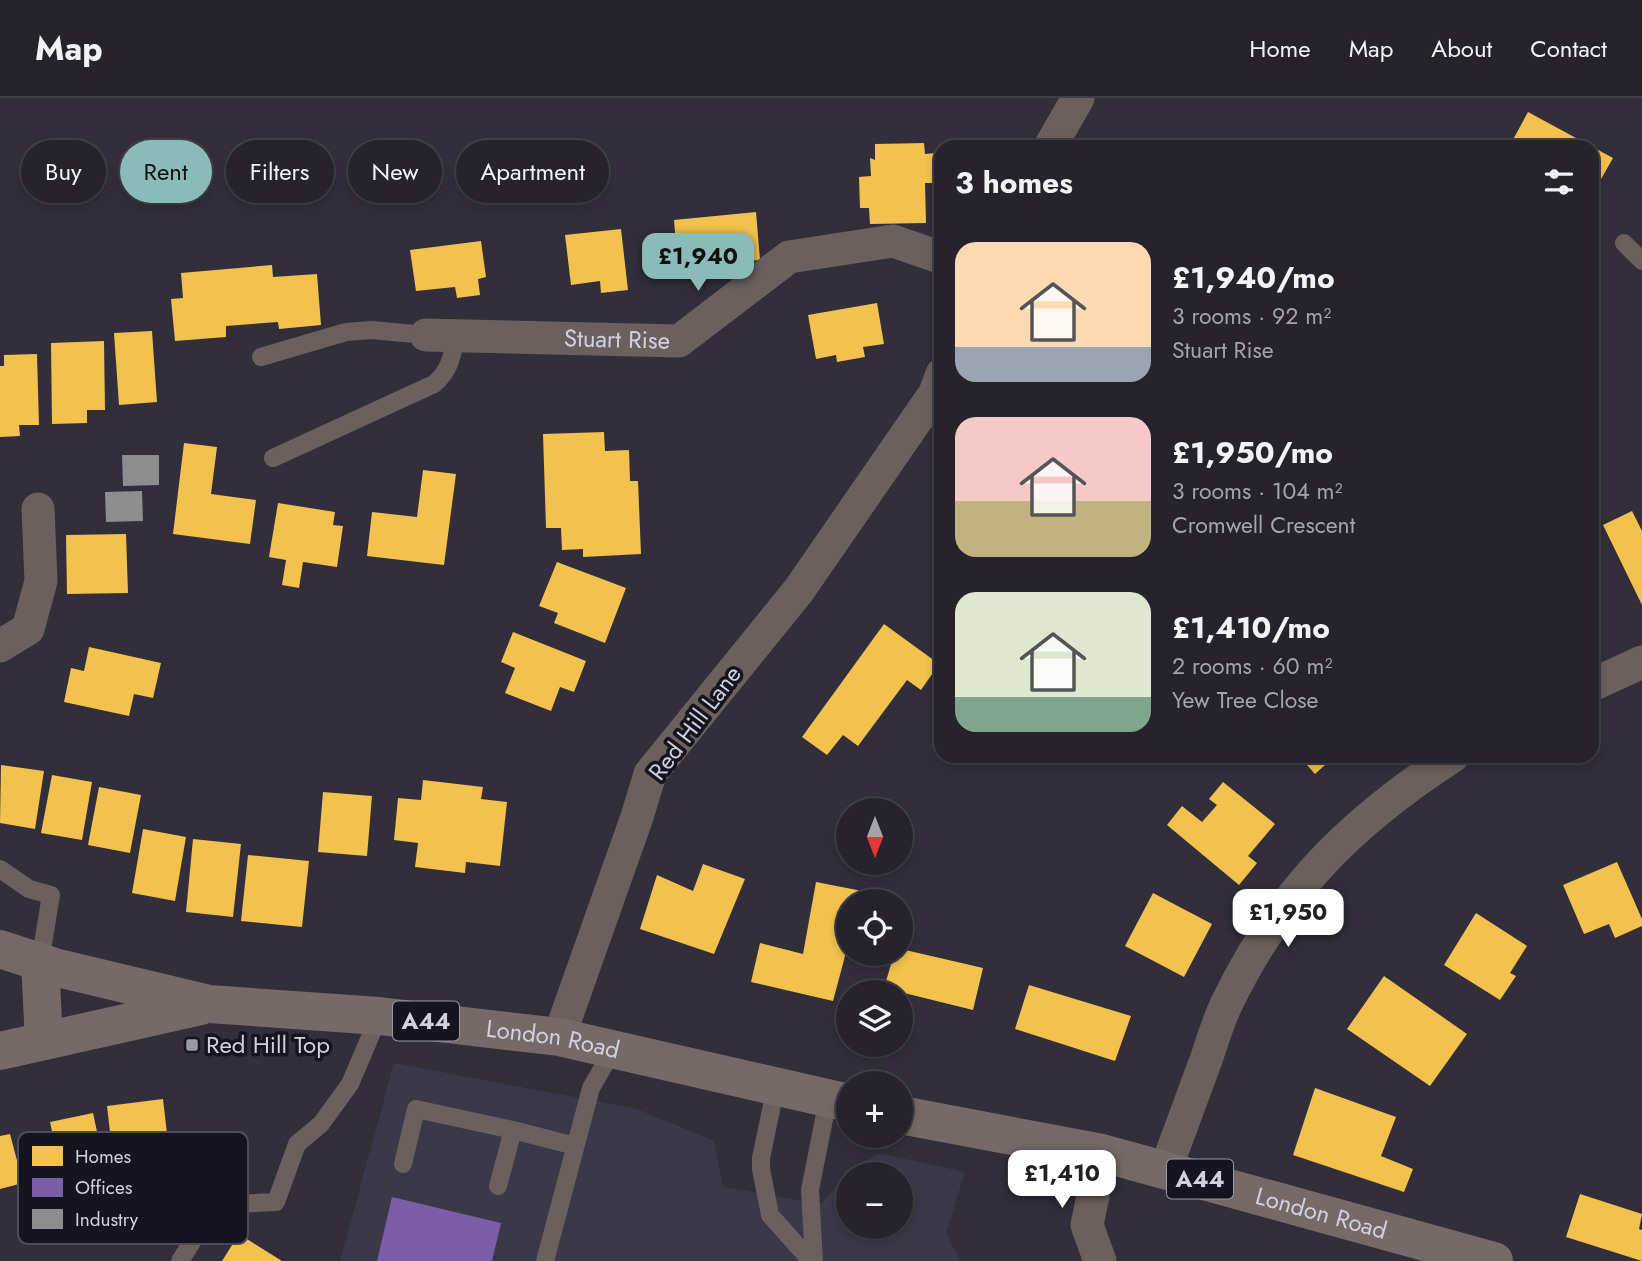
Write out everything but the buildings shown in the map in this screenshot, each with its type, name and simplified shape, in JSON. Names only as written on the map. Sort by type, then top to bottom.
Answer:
[{"type":"main road","name":"London Road","points":[[0,949],[40,962],[209,1004],[379,1016],[559,1037],[836,1100]]},
{"type":"main road","points":[[40,962],[44,1041]]},
{"type":"main road","name":"London Road","points":[[44,1041],[209,1004]]},
{"type":"main road","name":"A44","points":[[0,1051],[44,1041]]},
{"type":"main road","name":"London Road","points":[[913,1117],[1102,1153],[1494,1261]]},
{"type":"street","points":[[1054,140],[1078,98]]},
{"type":"street","name":"Stuart Rise","points":[[441,336],[679,341],[789,257],[893,241],[934,255]]},
{"type":"street","name":"Red Hill Lane","points":[[559,1037],[638,817],[650,774],[800,590],[934,394]]},
{"type":"street","points":[[0,646],[28,629],[41,581],[38,509]]},
{"type":"street","points":[[1599,682],[1642,662]]},
{"type":"street","points":[[1165,1170],[1225,1007],[1268,930],[1297,888],[1321,861],[1361,823],[1443,763]]},
{"type":"street","points":[[1101,1261],[1087,1225],[1102,1153]]},
{"type":"lane","points":[[1625,243],[1642,261]]},
{"type":"lane","points":[[261,357],[346,332],[371,330],[441,336],[450,365],[444,376],[434,384],[274,458]]},
{"type":"lane","points":[[0,869],[29,889],[51,895],[40,962]]},
{"type":"lane","points":[[248,1203],[276,1202],[297,1144],[321,1124],[350,1084],[379,1016]]},
{"type":"lane","points":[[545,1261],[592,1088],[613,1050]]},
{"type":"lane","points":[[776,1086],[761,1158],[770,1215],[813,1261]]},
{"type":"lane","points":[[402,1164],[416,1109],[575,1146]]},
{"type":"lane","points":[[813,1261],[810,1190],[836,1110]]},
{"type":"lane","points":[[498,1186],[513,1130]]},
{"type":"lane","points":[[180,1261],[191,1244]]},
{"type":"shaded area","points":[[394,1063],[637,1109],[714,1141],[723,1187],[821,1204],[836,1186],[836,1239],[913,1239],[913,1162],[865,1162],[879,1153],[965,1172],[946,1233],[960,1261],[340,1261]]},
{"type":"place","name":"Red Hill Top","points":[[192,1045]]}]
